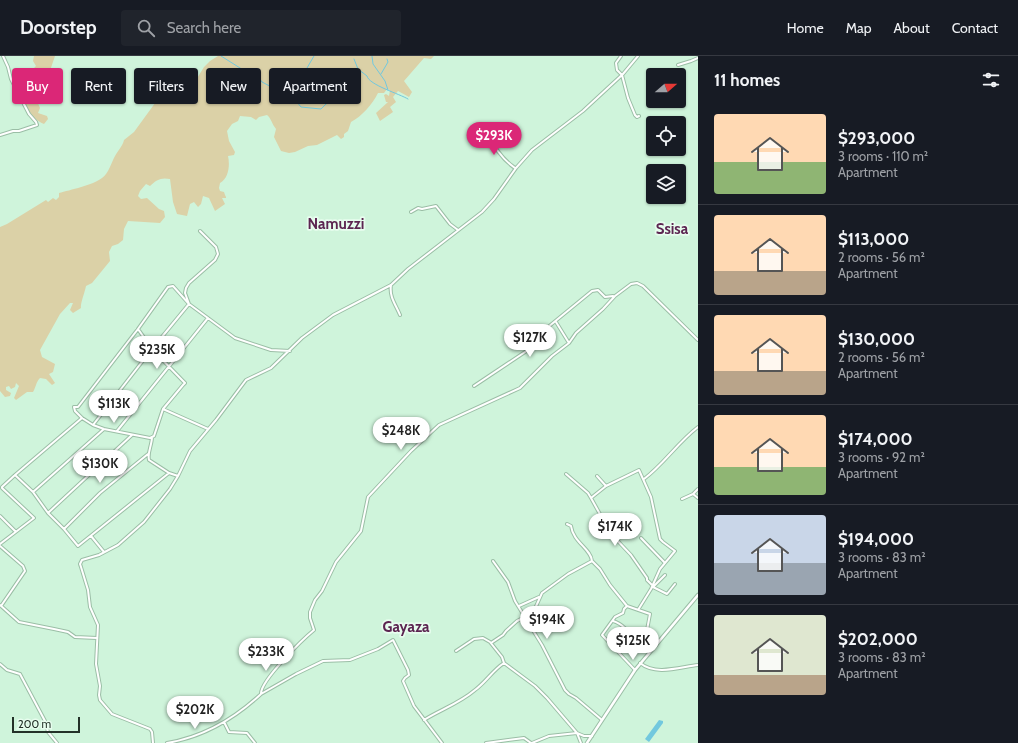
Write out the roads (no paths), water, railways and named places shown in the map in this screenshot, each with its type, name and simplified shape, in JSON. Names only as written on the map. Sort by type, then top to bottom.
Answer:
[{"type":"main road","points":[[587,743],[640,663],[698,595]]},
{"type":"street","points":[[0,135],[13,131],[20,131],[37,125],[28,114],[11,79],[3,56]]},
{"type":"street","points":[[622,56],[616,63],[617,70],[622,74],[628,98],[635,115],[637,117],[639,116]]},
{"type":"street","points":[[153,743],[152,732],[150,729],[112,714],[100,700],[98,695],[100,686],[96,664],[98,625],[90,607],[88,590],[80,564],[82,560],[118,545],[136,530],[165,496],[178,476],[190,450],[246,380],[271,368],[308,333],[333,314],[391,285],[482,212],[532,150],[583,111],[622,74],[638,56]]},
{"type":"street","points":[[678,65],[698,58]]},
{"type":"street","points":[[487,131],[498,150],[508,163],[516,168]]},
{"type":"street","points":[[411,212],[418,208],[422,209],[436,206],[450,224],[458,230]]},
{"type":"street","points":[[189,304],[185,293],[186,288],[189,283],[215,260],[218,254],[216,247],[200,231]]},
{"type":"street","points":[[261,694],[261,690],[266,683],[297,644],[314,630],[310,615],[315,600],[322,591],[336,562],[361,532],[368,497],[411,451],[436,427],[515,392],[552,356],[569,342],[576,333],[615,296],[631,284],[637,283],[643,286],[698,340]]},
{"type":"street","points":[[391,285],[391,295],[400,315]]},
{"type":"street","points":[[152,437],[147,438],[132,435],[93,425],[82,418],[75,411],[74,407],[78,407],[169,286],[173,286],[189,304],[235,338],[271,350],[290,351]]},
{"type":"street","points":[[474,386],[528,350],[532,342],[542,332],[592,291],[598,290],[605,297],[615,296]]},
{"type":"street","points":[[93,425],[152,348],[189,304]]},
{"type":"street","points":[[117,431],[208,318]]},
{"type":"street","points":[[555,322],[569,342]]},
{"type":"street","points":[[64,529],[100,493],[148,454],[152,445],[152,437],[163,409],[185,383],[152,348],[138,329]]},
{"type":"street","points":[[163,409],[208,429]]},
{"type":"street","points":[[82,418],[1,488],[34,518],[15,531],[0,545],[23,566],[25,571],[0,606],[19,622],[68,632],[75,637],[97,638]]},
{"type":"street","points":[[644,479],[698,427]]},
{"type":"street","points":[[33,492],[104,429]]},
{"type":"street","points":[[48,513],[132,435]]},
{"type":"street","points":[[148,454],[148,458],[151,461],[169,473],[178,476]]},
{"type":"street","points":[[591,498],[606,486],[639,470],[651,497],[660,539],[675,551],[656,575],[652,587],[638,610]]},
{"type":"street","points":[[15,475],[33,492],[48,513],[78,546],[169,473]]},
{"type":"street","points":[[566,474],[588,493],[599,515],[610,531],[631,555],[652,587],[667,594],[675,584]]},
{"type":"street","points":[[597,476],[606,486]]},
{"type":"street","points":[[682,499],[693,494],[698,489]]},
{"type":"street","points":[[693,494],[698,498]]},
{"type":"street","points":[[0,516],[15,531]]},
{"type":"street","points":[[567,524],[571,526],[572,534],[585,548],[592,558],[592,561],[600,569],[610,585],[627,606],[649,613],[650,615],[647,630],[649,653]]},
{"type":"street","points":[[91,536],[103,548],[104,552]]},
{"type":"street","points":[[641,538],[665,563]]},
{"type":"street","points":[[492,643],[503,635],[517,621],[534,612],[539,597],[550,586],[592,561]]},
{"type":"street","points":[[493,562],[508,582],[515,601],[549,656],[565,690],[602,720]]},
{"type":"street","points":[[652,587],[665,575]]},
{"type":"street","points":[[519,606],[539,597]]},
{"type":"street","points":[[627,606],[623,613],[615,617],[603,636],[635,670]]},
{"type":"street","points":[[613,621],[619,623],[633,635],[637,636]]},
{"type":"street","points":[[456,651],[474,639],[483,638],[492,643],[502,657],[504,663],[539,690],[577,733],[581,743]]},
{"type":"street","points":[[167,743],[195,737],[236,716],[261,694],[296,674],[323,661],[350,660],[393,640],[409,672],[409,675],[403,682],[414,706],[442,743]]},
{"type":"street","points":[[424,720],[475,691],[496,669],[504,663]]},
{"type":"street","points":[[640,663],[652,669],[682,669],[698,666]]},
{"type":"street","points":[[0,664],[7,670],[20,674],[45,721],[48,732],[57,743]]},
{"type":"street","points":[[224,722],[229,732],[247,733],[255,743]]},
{"type":"street","points":[[486,743],[524,738],[531,743],[547,736],[577,733],[584,736],[593,735]]},
{"type":"water","points":[[659,720],[663,721],[663,723],[649,742],[645,739]]},
{"type":"waterway","points":[[221,56],[259,78],[262,82],[269,86]]},
{"type":"waterway","points":[[307,68],[314,56]]},
{"type":"waterway","points":[[372,56],[373,64],[385,81],[388,90]]},
{"type":"waterway","points":[[354,59],[358,69],[373,83],[408,99]]},
{"type":"waterway","points":[[381,74],[388,62],[387,59]]},
{"type":"waterway","points":[[298,104],[301,107],[321,109],[326,104]]},
{"type":"district","name":"Namuzzi","points":[[336,224]]},
{"type":"district","name":"Ssisa","points":[[672,229]]},
{"type":"district","name":"Gayaza","points":[[406,627]]}]
